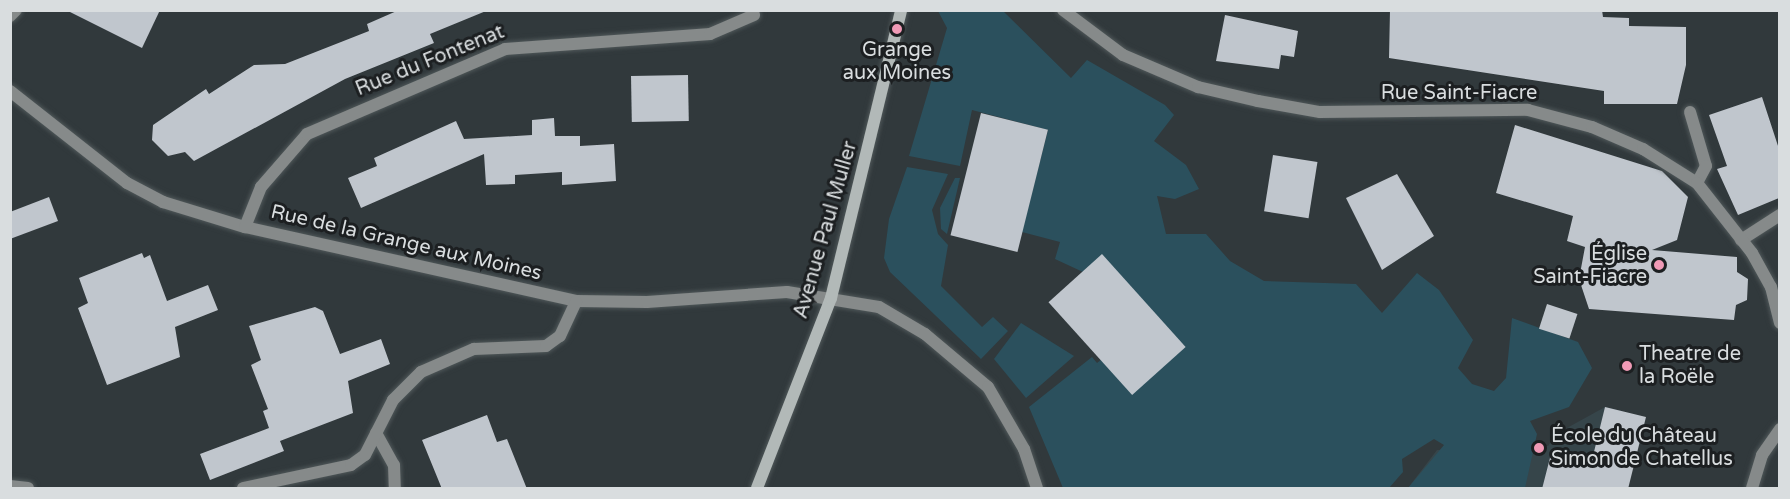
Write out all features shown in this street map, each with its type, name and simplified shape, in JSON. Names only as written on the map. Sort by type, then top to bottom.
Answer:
[{"type":"main road","name":"Avenue Paul Muller","points":[[757,489],[831,298],[901,10]]},
{"type":"street","points":[[10,16],[15,10]]},
{"type":"street","name":"Rue Saint-Fiacre","points":[[1063,10],[1123,55],[1198,87],[1320,112],[1550,114],[1653,154],[1697,183],[1764,270],[1779,323]]},
{"type":"street","name":"Rue du Fontenat","points":[[245,227],[261,187],[307,134],[505,49],[710,34],[754,15]]},
{"type":"street","name":"Rue de la Grange aux Moines","points":[[10,91],[128,183],[163,202],[245,227],[576,301],[647,302],[787,292],[879,307],[925,334],[974,373],[1011,423],[1037,489]]},
{"type":"street","points":[[1690,112],[1706,166],[1697,183]]},
{"type":"street","points":[[1741,240],[1779,215]]},
{"type":"street","points":[[243,489],[351,465],[365,455],[393,400],[421,372],[474,349],[546,346],[560,336],[576,301]]},
{"type":"street","points":[[1752,489],[1762,455],[1779,429]]},
{"type":"street","points":[[376,433],[394,465],[395,489]]},
{"type":"street","points":[[10,486],[28,489]]},
{"type":"shaded area","points":[[938,11],[1003,11],[1071,78],[1087,60],[1165,105],[1174,115],[1154,141],[1186,165],[1199,189],[1175,199],[1157,196],[1166,234],[1206,234],[1230,261],[1264,281],[1356,284],[1382,313],[1417,273],[1439,290],[1473,340],[1458,368],[1472,384],[1494,391],[1506,378],[1512,318],[1578,342],[1592,368],[1569,407],[1530,421],[1537,434],[1525,488],[1408,488],[1444,445],[1434,439],[1402,459],[1403,472],[1389,488],[1063,488],[1029,407],[1092,357],[1097,363],[1102,359],[1132,393],[1185,346],[1083,272],[1055,259],[1060,242],[1022,232],[1048,130],[972,110],[960,166],[909,156],[947,28]]},
{"type":"shaded area","points":[[907,167],[948,174],[932,210],[938,234],[948,245],[941,286],[982,327],[993,317],[1008,331],[981,359],[890,272],[884,258],[889,219]]},
{"type":"shaded area","points":[[955,178],[960,178],[947,234],[941,229],[940,208]]},
{"type":"shaded area","points":[[1021,323],[1074,356],[1026,398],[994,359]]},
{"type":"shaded area","name":"École du Château Simon de Chatellus","points":[[1605,407],[1622,411],[1628,488],[1408,488],[1437,450],[1548,446],[1556,434]]},
{"type":"building","points":[[66,10],[160,10],[142,48]]},
{"type":"building","points":[[399,10],[486,11],[430,34],[434,43],[345,79],[194,161],[185,152],[168,156],[152,140],[153,125],[206,89],[209,94],[254,65],[285,64],[369,31],[367,24]]},
{"type":"building","points":[[1390,10],[1602,10],[1603,17],[1629,18],[1629,26],[1686,27],[1686,65],[1677,104],[1604,104],[1604,91],[1389,58]]},
{"type":"building","points":[[1225,15],[1298,31],[1294,57],[1281,55],[1279,69],[1216,61]]},
{"type":"building","points":[[688,75],[689,121],[632,122],[631,76]]},
{"type":"building","points":[[1762,97],[1779,149],[1779,198],[1738,215],[1717,169],[1727,166],[1709,115]]},
{"type":"building","points":[[981,113],[1048,130],[1017,252],[951,235]]},
{"type":"building","points":[[554,118],[555,136],[580,136],[580,146],[614,144],[616,181],[562,185],[562,172],[515,175],[515,184],[486,185],[484,154],[361,208],[348,178],[377,166],[374,158],[456,121],[464,139],[532,135],[532,120]]},
{"type":"building","points":[[1515,125],[1662,171],[1688,197],[1677,240],[1652,250],[1737,257],[1737,272],[1748,279],[1747,300],[1736,305],[1734,320],[1589,309],[1579,279],[1585,247],[1567,241],[1573,216],[1496,193]]},
{"type":"building","points":[[1273,155],[1317,162],[1309,218],[1264,211]]},
{"type":"building","points":[[1397,174],[1434,236],[1382,270],[1346,198]]},
{"type":"building","points":[[49,197],[58,221],[10,239],[10,212]]},
{"type":"building","points":[[142,253],[144,258],[150,255],[167,301],[208,285],[218,310],[175,327],[180,357],[107,385],[78,308],[88,303],[79,278]]},
{"type":"building","points":[[1102,254],[1186,347],[1132,395],[1048,302]]},
{"type":"building","points":[[1547,304],[1577,314],[1569,339],[1539,329]]},
{"type":"building","points":[[315,307],[323,311],[340,354],[381,339],[390,364],[348,381],[353,413],[280,441],[284,451],[210,480],[200,454],[269,428],[263,411],[268,409],[251,365],[261,360],[249,326]]},
{"type":"building","points":[[1605,407],[1646,417],[1628,489],[1542,489],[1551,454],[1591,464]]},
{"type":"building","points":[[487,415],[497,442],[507,439],[527,489],[442,489],[422,440]]},
{"type":"place","name":"Grange aux Moines","points":[[897,29]]},
{"type":"place","name":"Église Saint-Fiacre","points":[[1659,265]]},
{"type":"place","name":"Theatre de la Roële","points":[[1627,366]]},
{"type":"place","name":"École du Château Simon de Chatellus","points":[[1539,448]]}]
